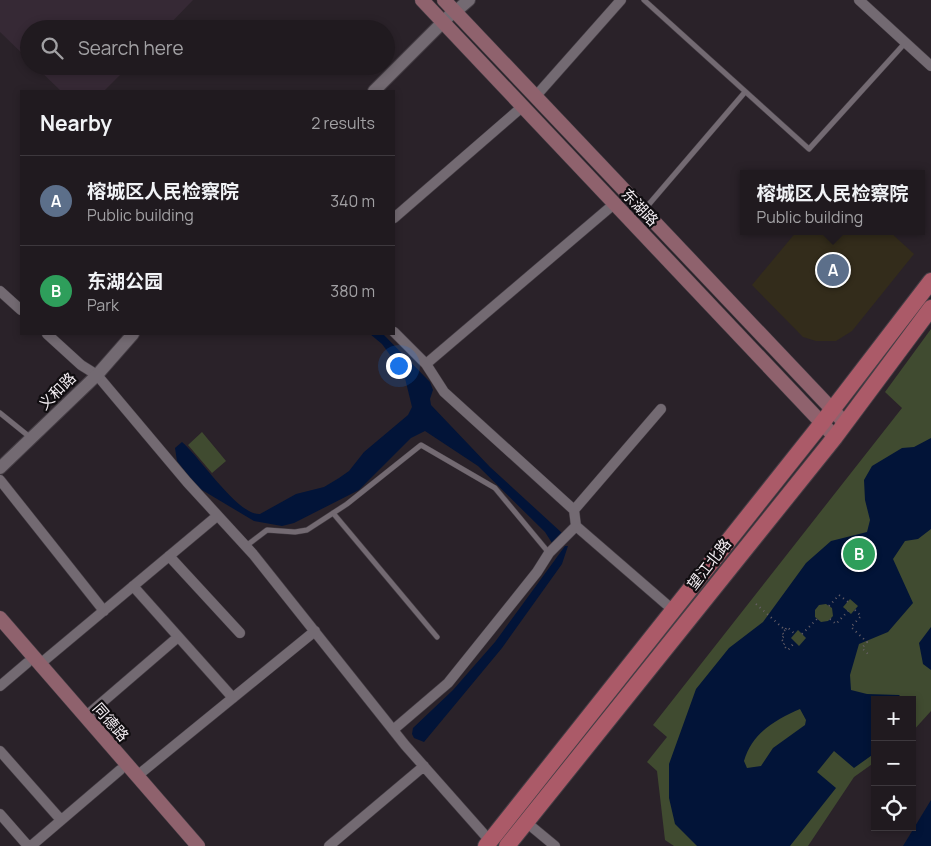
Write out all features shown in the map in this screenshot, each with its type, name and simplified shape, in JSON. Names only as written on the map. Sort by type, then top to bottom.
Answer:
[{"type":"main road","name":"东湖路","points":[[422,0],[835,437]]},
{"type":"main road","name":"东湖路","points":[[450,5],[535,97],[846,423]]},
{"type":"main road","name":"望江北路","points":[[488,843],[822,423],[931,281]]},
{"type":"main road","name":"望江北路","points":[[507,846],[835,437],[931,308]]},
{"type":"main road","name":"同德路","points":[[0,618],[34,664],[120,770],[187,846]]},
{"type":"main road","name":"同德路","points":[[0,631],[85,717],[198,846]]},
{"type":"street","points":[[395,70],[442,23],[450,5],[469,0]]},
{"type":"street","points":[[535,97],[621,0]]},
{"type":"street","points":[[859,0],[931,66]]},
{"type":"street","points":[[375,90],[390,75]]},
{"type":"street","points":[[395,217],[522,107]]},
{"type":"street","points":[[426,364],[614,204]]},
{"type":"street","points":[[0,291],[20,309]]},
{"type":"street","points":[[395,333],[426,364],[444,392],[574,510],[576,526],[673,610]]},
{"type":"street","points":[[49,335],[97,375],[217,516],[246,546],[393,730],[488,843]]},
{"type":"street","name":"义和路","points":[[0,468],[97,375],[132,335]]},
{"type":"street","points":[[574,510],[661,409]]},
{"type":"street","points":[[0,480],[104,611]]},
{"type":"street","points":[[0,686],[34,664],[104,611],[217,516]]},
{"type":"street","points":[[393,730],[429,701],[456,674],[537,572],[549,553],[576,526]]},
{"type":"street","points":[[169,556],[240,632]]},
{"type":"street","points":[[133,586],[233,698]]},
{"type":"street","points":[[137,776],[315,632]]},
{"type":"street","points":[[85,717],[178,637]]},
{"type":"street","points":[[0,751],[61,820]]},
{"type":"street","points":[[329,846],[424,766]]},
{"type":"street","points":[[0,814],[29,846],[120,770]]},
{"type":"street","points":[[526,822],[555,846]]},
{"type":"lane","points":[[644,0],[809,149],[906,43]]},
{"type":"lane","points":[[644,210],[745,92]]},
{"type":"lane","points":[[0,413],[32,439]]},
{"type":"lane","points":[[246,546],[264,532],[273,530],[294,532],[308,530],[421,445],[495,488],[549,553]]},
{"type":"lane","points":[[333,513],[437,637]]},
{"type":"path","points":[[829,606],[839,595],[848,602]]},
{"type":"path","points":[[756,604],[785,630]]},
{"type":"path","points":[[855,610],[861,616],[851,627],[867,642],[862,648],[869,655]]},
{"type":"path","points":[[830,619],[836,624],[848,611]]},
{"type":"path","points":[[802,634],[817,619]]},
{"type":"path","points":[[794,634],[787,627],[781,639],[785,643],[783,645],[788,650],[795,642]]},
{"type":"shaded area","points":[[0,0],[193,0],[174,20],[20,20],[20,51],[0,32]]},
{"type":"shaded area","points":[[44,75],[120,75],[105,90],[60,90]]},
{"type":"shaded area","points":[[794,235],[893,235],[914,254],[852,331],[836,341],[816,341],[803,337],[752,285]]},
{"type":"green space","points":[[931,329],[931,711],[916,728],[916,696],[871,696],[871,765],[854,777],[808,846],[674,846],[665,840],[657,771],[647,762],[667,737],[653,725],[902,408],[885,392]]},
{"type":"green space","points":[[202,432],[226,461],[212,473],[188,445]]},
{"type":"water","points":[[371,335],[384,335],[430,382],[433,390],[430,399],[431,405],[490,467],[562,533],[552,543],[545,532],[478,466],[425,431],[411,438],[359,490],[294,523],[282,526],[254,521],[197,487],[177,461],[175,448],[182,442],[230,496],[251,512],[260,514],[296,494],[324,487],[349,471],[364,452],[408,415],[412,407],[404,374],[382,344]]},
{"type":"water","points":[[931,438],[931,529],[918,539],[905,541],[893,559],[913,603],[888,632],[859,644],[850,675],[851,690],[867,694],[900,696],[871,696],[871,756],[854,768],[834,751],[817,772],[836,788],[790,846],[697,846],[675,824],[669,798],[669,764],[696,689],[729,648],[763,622],[806,563],[831,541],[867,532],[870,520],[865,500],[864,480],[872,466],[902,448],[914,447]],"holes":[[[850,599],[858,606],[851,614],[843,607]],[[826,604],[832,608],[833,616],[828,621],[821,622],[815,617],[815,610],[819,605]],[[798,630],[806,638],[799,646],[791,638]],[[800,709],[806,720],[805,725],[773,748],[761,766],[747,768],[744,761],[748,751],[759,735],[773,723]]]},
{"type":"water","points":[[565,546],[568,546],[562,564],[502,648],[424,742],[414,738],[412,734],[413,728],[453,690],[495,642]]},
{"type":"water","points":[[931,627],[931,670],[923,664],[919,643]]},
{"type":"water","points":[[931,800],[931,846],[903,846],[912,831],[916,831],[916,825]]},
{"type":"place","name":"榕城区人民检察院","points":[[833,270]]},
{"type":"place","name":"东湖公园","points":[[859,554]]}]
